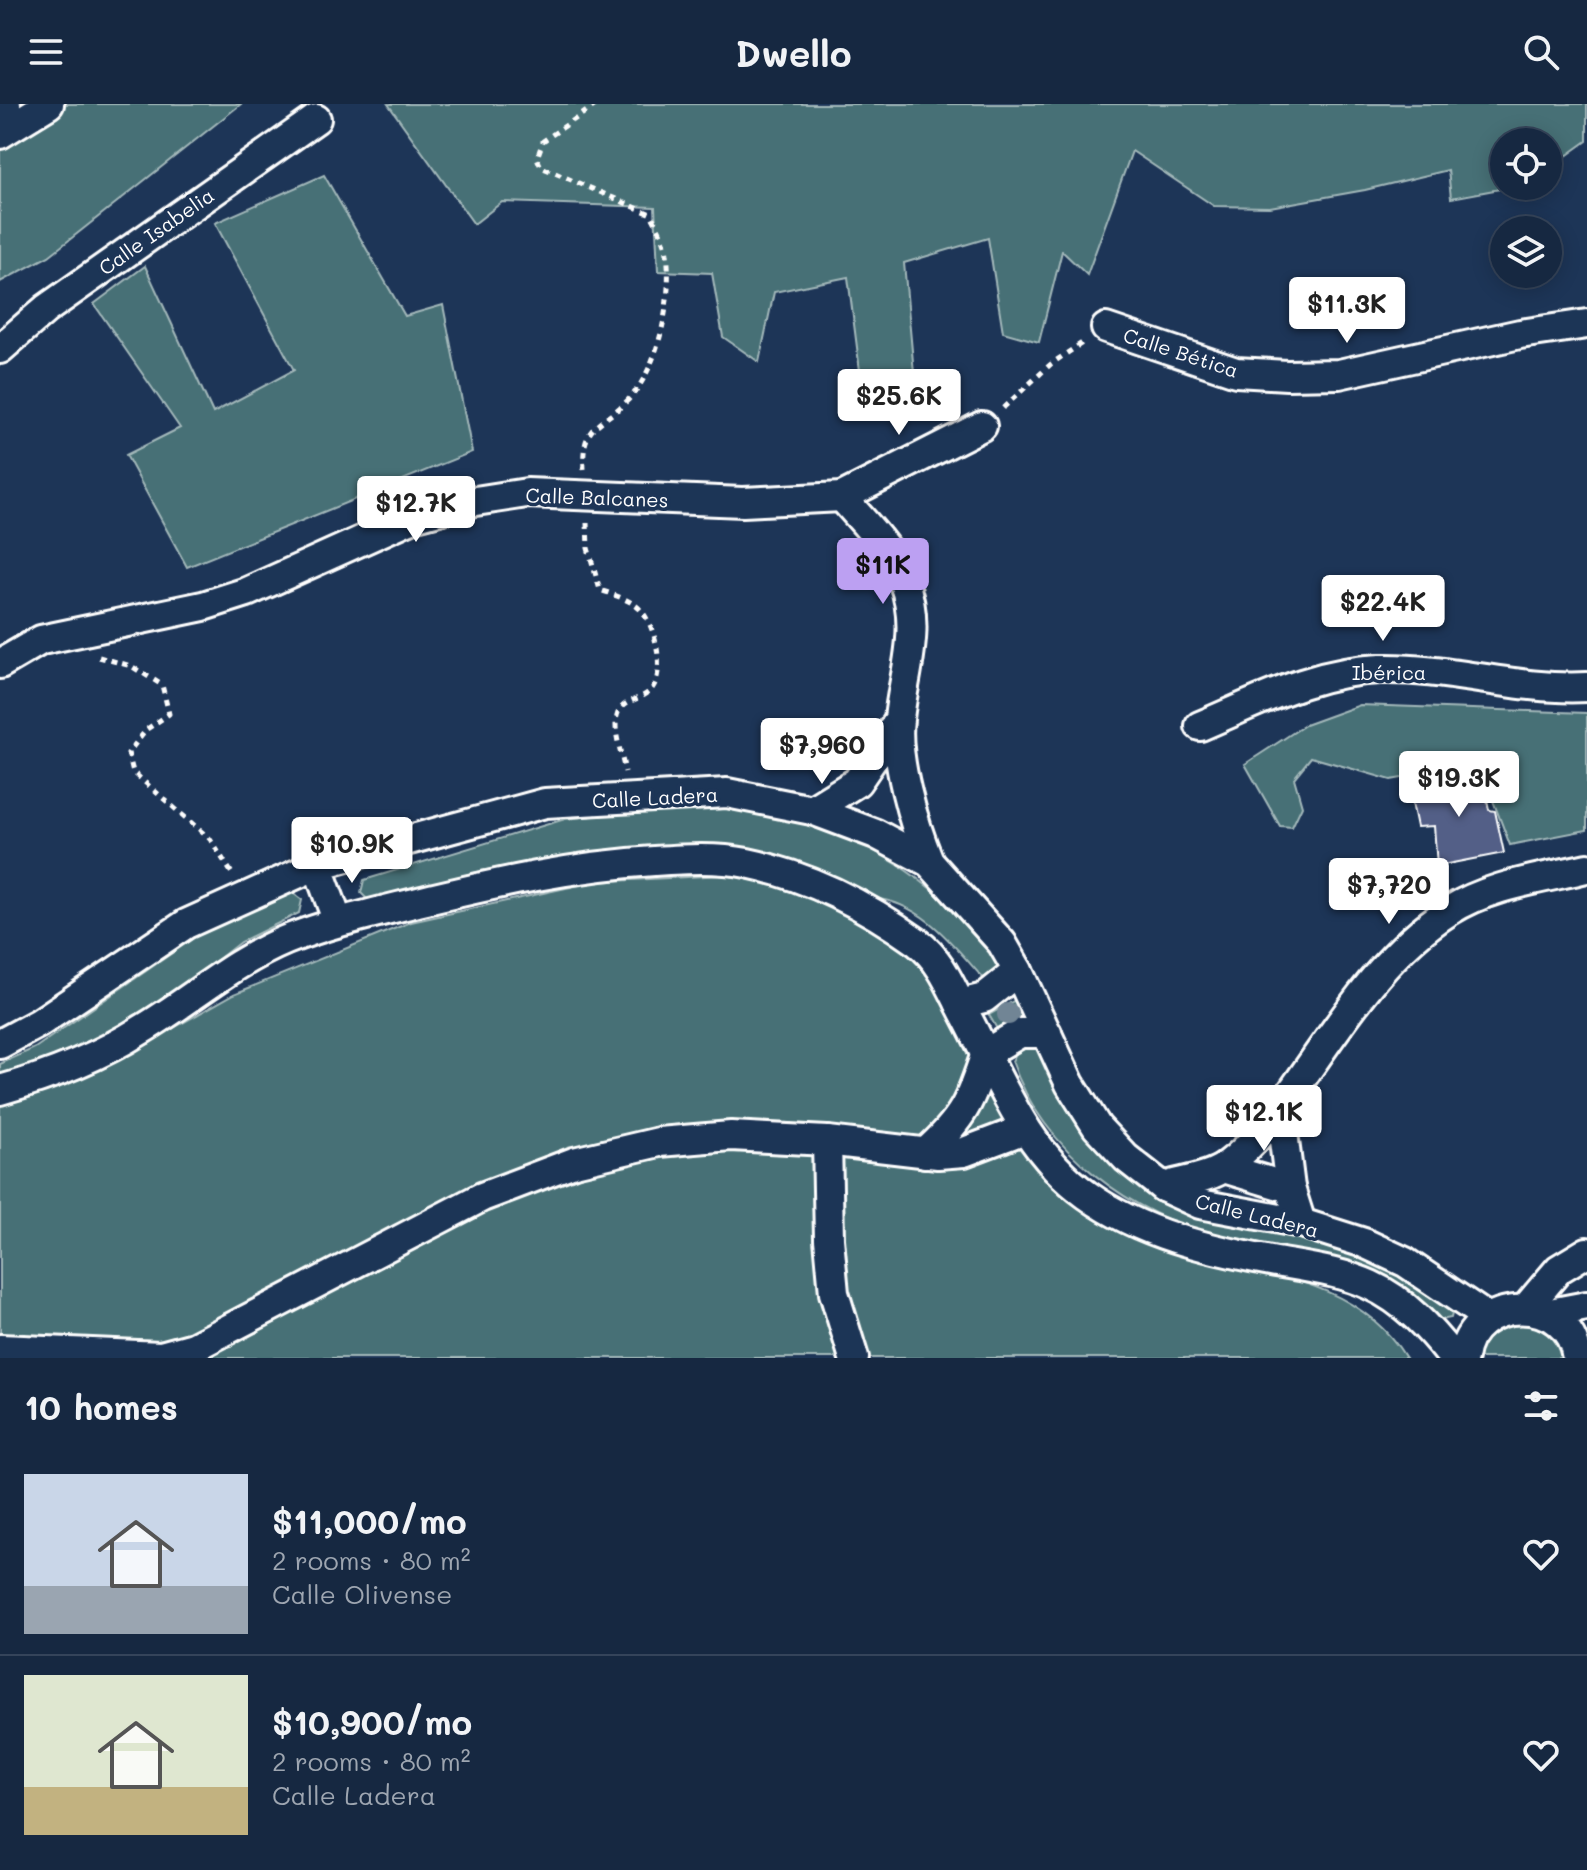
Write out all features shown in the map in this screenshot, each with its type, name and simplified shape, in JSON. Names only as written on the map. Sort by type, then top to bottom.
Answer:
[{"type":"street","points":[[0,108],[6,104]]},
{"type":"street","points":[[0,134],[49,104]]},
{"type":"street","name":"Calle Isabelia","points":[[0,349],[46,309],[316,119]]},
{"type":"street","points":[[0,319],[46,309]]},
{"type":"street","name":"Calle Bética","points":[[1106,328],[1236,372],[1287,375],[1339,374],[1520,334],[1587,324]]},
{"type":"street","points":[[929,862],[910,815],[898,722],[913,641],[911,609],[903,578],[880,542],[842,497],[982,426]]},
{"type":"street","name":"Calle Balcanes","points":[[0,664],[41,640],[203,606],[247,592],[416,516],[469,502],[527,493],[743,502],[842,497]]},
{"type":"street","name":"Ibérica","points":[[1200,726],[1308,680],[1380,669],[1431,671],[1552,688],[1587,687]]},
{"type":"street","points":[[812,810],[857,782],[898,722]]},
{"type":"street","name":"Calle Ladera","points":[[0,1044],[39,1023],[186,924],[317,865],[545,803],[727,793],[812,810],[876,834],[929,862],[1002,943],[1070,1084],[1097,1127],[1126,1158],[1163,1187],[1200,1204],[1301,1223],[1364,1243],[1405,1262],[1488,1318]]},
{"type":"street","name":"Calle Ladera","points":[[0,1090],[91,1059],[144,1029],[222,975],[285,941],[338,922],[523,876],[608,864],[683,859],[746,863],[804,880],[866,907],[922,946],[947,975],[1025,1129],[1063,1176],[1125,1218],[1178,1240],[1316,1269],[1370,1285],[1423,1321],[1453,1358]]},
{"type":"street","points":[[317,865],[338,922]]},
{"type":"street","points":[[1163,1187],[1224,1168],[1280,1109],[1349,1011],[1385,966],[1417,934],[1451,910],[1492,890],[1587,868]]},
{"type":"street","points":[[960,1004],[984,998],[1018,971]]},
{"type":"street","points":[[925,1153],[951,1129],[970,1103],[986,1053],[1006,1038],[1020,1033],[1047,1033]]},
{"type":"street","points":[[1280,1109],[1290,1188],[1301,1223]]},
{"type":"street","points":[[8,1348],[161,1356],[194,1347],[482,1197],[574,1162],[659,1142],[731,1136],[827,1141],[925,1153],[964,1152],[1025,1129]]},
{"type":"street","points":[[827,1141],[829,1239],[834,1293],[854,1358]]},
{"type":"street","points":[[1224,1168],[1290,1188]]},
{"type":"street","points":[[1536,1311],[1559,1269],[1587,1252]]},
{"type":"street","points":[[1463,1358],[1473,1332],[1488,1318],[1506,1310],[1536,1311],[1587,1306]]},
{"type":"street","points":[[1536,1311],[1569,1335],[1577,1358]]},
{"type":"path","points":[[597,104],[543,141],[537,158],[541,167],[651,214],[667,251],[669,298],[653,359],[628,400],[598,422],[585,439],[588,548],[600,590],[636,605],[650,621],[657,656],[657,682],[648,694],[623,705],[617,715],[630,796]]},
{"type":"path","points":[[982,426],[1051,364],[1106,328]]},
{"type":"path","points":[[93,655],[131,666],[162,685],[169,714],[147,729],[128,753],[133,772],[210,839],[246,896]]},
{"type":"green space","points":[[0,104],[241,104],[49,256],[0,282]]},
{"type":"green space","points":[[388,104],[1587,104],[1587,141],[1562,159],[1562,128],[1490,128],[1490,191],[1451,198],[1448,170],[1365,190],[1270,207],[1214,206],[1132,151],[1087,275],[1062,251],[1039,342],[1003,332],[988,238],[904,263],[916,395],[866,418],[848,277],[774,292],[759,362],[723,337],[712,273],[658,271],[655,207],[502,202],[474,224]]},
{"type":"green space","points":[[324,175],[405,316],[443,305],[472,452],[187,567],[126,455],[180,428],[94,304],[145,266],[213,413],[294,370],[215,223]]},
{"type":"green space","points":[[1360,705],[1587,713],[1587,830],[1510,845],[1479,764],[1391,780],[1311,757],[1294,778],[1302,806],[1292,827],[1280,826],[1245,764],[1305,725]]},
{"type":"green space","points":[[671,808],[736,809],[773,814],[829,830],[856,842],[906,871],[951,907],[985,944],[999,969],[988,979],[982,977],[934,926],[906,907],[890,901],[671,848],[561,857],[481,871],[375,899],[367,899],[361,893],[364,880],[565,819]]},
{"type":"green space","points":[[743,874],[804,892],[848,910],[888,934],[911,955],[950,1006],[1044,1169],[1062,1193],[1085,1213],[1124,1234],[1167,1249],[1301,1282],[1341,1298],[1377,1323],[1406,1358],[0,1358],[0,1103],[99,1070],[234,994],[411,922],[593,882]]},
{"type":"green space","points":[[290,891],[302,900],[299,913],[240,942],[162,1003],[104,1038],[0,1078],[0,1064],[35,1048],[198,935]]},
{"type":"green space","points":[[1019,998],[1027,1014],[997,1029],[989,1015]]},
{"type":"green space","points":[[1020,1046],[1037,1046],[1092,1141],[1116,1168],[1148,1192],[1180,1209],[1212,1220],[1342,1247],[1376,1260],[1453,1309],[1451,1318],[1441,1320],[1400,1287],[1372,1272],[1317,1256],[1223,1238],[1189,1228],[1125,1196],[1095,1175],[1046,1124],[1027,1094],[1012,1061]]},
{"type":"green space","points":[[1516,1323],[1532,1326],[1551,1337],[1561,1358],[1476,1358],[1489,1334]]},
{"type":"building","points":[[1482,774],[1489,810],[1495,811],[1504,853],[1437,866],[1434,826],[1417,827],[1411,798],[1427,796],[1424,783]]}]
